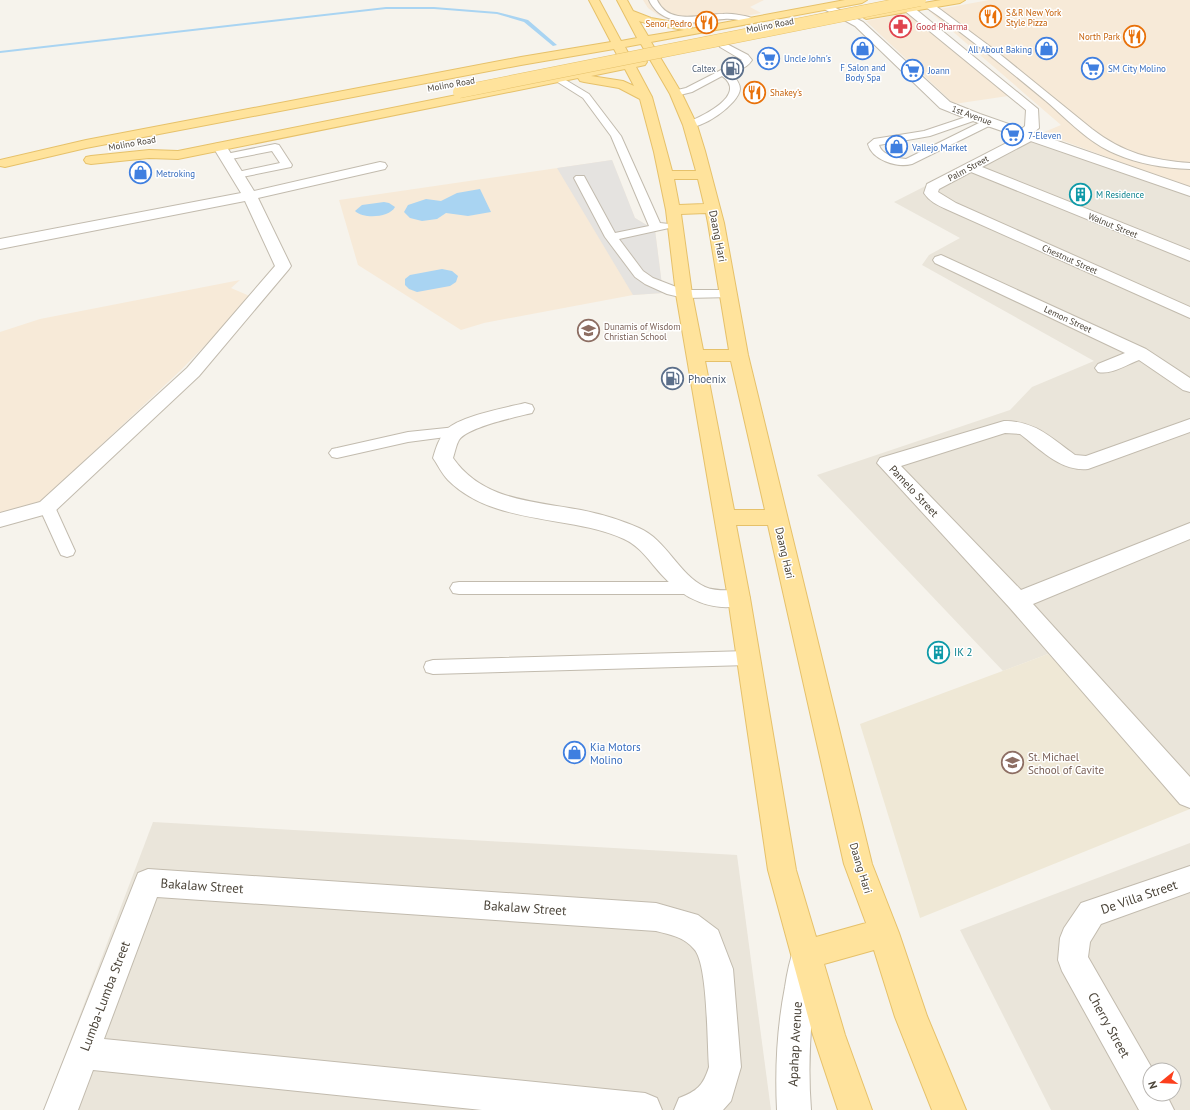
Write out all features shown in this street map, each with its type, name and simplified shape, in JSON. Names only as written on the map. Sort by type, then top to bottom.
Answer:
[{"type":"main road","points":[[594,0],[646,97],[657,133],[666,175],[668,221],[696,356],[739,598],[782,870],[829,1035],[855,1110]]},
{"type":"main road","name":"Daang Hari","points":[[622,0],[676,93],[690,125],[712,208],[739,355],[858,864],[884,933],[911,1017],[949,1110]]},
{"type":"main road","name":"Molino Road","points":[[2,168],[86,144],[549,56],[711,29],[862,0]]},
{"type":"main road","name":"Molino Road","points":[[91,160],[173,141],[896,0]]},
{"type":"main road","name":"Molino Road","points":[[2,168],[89,151],[173,141],[652,54],[920,0]]},
{"type":"main road","name":"Molino Road","points":[[76,162],[149,154],[178,155],[223,152],[564,77],[851,19],[960,0]]},
{"type":"main road","points":[[629,13],[663,24],[711,29]]},
{"type":"main road","points":[[564,77],[585,78],[613,83],[631,89],[646,97]]},
{"type":"main road","points":[[2,168],[38,169]]},
{"type":"main road","points":[[666,175],[704,175]]},
{"type":"main road","points":[[668,221],[712,208]]},
{"type":"main road","points":[[696,356],[739,355]]},
{"type":"main road","points":[[724,517],[777,518]]},
{"type":"main road","points":[[807,954],[884,933]]},
{"type":"street","name":"1st Avenue","points":[[828,7],[851,19],[945,105],[989,122],[1190,192]]},
{"type":"street","points":[[909,9],[1032,109],[1032,128],[1027,134]]},
{"type":"street","name":"Palm Street","points":[[950,206],[936,198],[931,193],[932,187],[1027,134]]},
{"type":"street","points":[[0,520],[47,507],[193,372],[283,266],[250,196],[223,152]]},
{"type":"street","points":[[0,244],[250,196],[380,166]]},
{"type":"street","name":"Walnut Street","points":[[970,167],[1190,256]]},
{"type":"street","name":"Chestnut Street","points":[[950,206],[1190,313]]},
{"type":"street","name":"Lemon Street","points":[[941,260],[1140,353],[1190,386]]},
{"type":"street","points":[[1104,368],[1140,353]]},
{"type":"street","points":[[524,409],[485,419],[456,432],[448,443],[443,458],[450,471],[468,488],[495,500],[519,507],[557,513],[607,524],[635,535],[687,588],[709,597],[739,598]]},
{"type":"street","name":"Pamelo Street","points":[[1017,601],[887,464],[1004,427],[1016,427],[1027,430],[1068,460],[1079,463],[1088,462],[1190,425]]},
{"type":"street","points":[[1190,531],[1017,601],[1190,796]]},
{"type":"street","name":"De Villa Street","points":[[1073,960],[1075,938],[1091,913],[1190,879]]},
{"type":"street","name":"Lumba-Lumba Street","points":[[61,1110],[148,883]]},
{"type":"street","name":"Bakalaw Street","points":[[148,883],[656,917],[688,925],[707,940],[718,969],[725,1067],[720,1089],[705,1106],[691,1110]]},
{"type":"street","name":"Apahap Avenue","points":[[794,1110],[793,1044],[797,996],[807,954]]},
{"type":"street","name":"Cherry Street","points":[[1073,960],[1157,1110]]},
{"type":"street","points":[[83,1053],[645,1110]]},
{"type":"lane","points":[[653,0],[657,8],[662,12],[679,18],[704,19],[724,16],[744,17],[752,21]]},
{"type":"lane","points":[[930,6],[982,44],[1089,131],[1111,147],[1139,158],[1188,171]]},
{"type":"lane","points":[[711,9],[724,16]]},
{"type":"lane","points":[[723,45],[745,57],[747,60],[745,63],[739,66]]},
{"type":"lane","points":[[676,93],[689,90],[724,71],[734,82],[735,90],[733,95],[716,113],[690,125]]},
{"type":"lane","points":[[564,77],[586,96],[616,136],[668,221],[611,237]]},
{"type":"lane","points":[[975,117],[926,134],[878,141],[873,144],[874,150],[889,159],[908,162],[989,122]]},
{"type":"lane","points":[[926,134],[946,143]]},
{"type":"lane","points":[[223,152],[275,147],[287,165],[237,176]]},
{"type":"lane","points":[[1149,177],[1188,171]]},
{"type":"lane","points":[[580,178],[611,237],[639,274],[649,281],[684,294],[729,294]]},
{"type":"lane","points":[[338,453],[408,437],[456,432]]},
{"type":"lane","points":[[47,507],[67,551]]},
{"type":"lane","points":[[459,588],[687,588]]},
{"type":"lane","points":[[433,667],[748,658]]},
{"type":"shaded area","points":[[643,0],[764,0],[750,7],[761,13],[700,25],[687,25],[671,21],[658,15],[648,8]]},
{"type":"shaded area","name":"SM City Molino","points":[[989,0],[1190,0],[1190,188],[1042,133],[1061,125],[929,11]]},
{"type":"shaded area","points":[[908,13],[1008,96],[954,104],[866,21]]},
{"type":"shaded area","points":[[1034,131],[1190,188],[1190,802],[1048,654],[1003,671],[817,475],[1010,410],[1032,387],[1094,361],[922,265],[929,255],[960,238],[894,202]]},
{"type":"shaded area","points":[[612,160],[635,218],[655,230],[663,293],[633,295],[484,323],[461,330],[358,265],[339,200]]},
{"type":"shaded area","points":[[612,160],[635,218],[655,230],[663,293],[633,295],[557,168]]},
{"type":"shaded area","points":[[240,280],[231,288],[252,297],[181,370],[39,503],[0,513],[0,332],[40,319]]},
{"type":"shaded area","name":"St. Michael School of Cavite","points":[[1048,654],[1190,801],[1190,809],[920,918],[860,724]]},
{"type":"shaded area","points":[[153,822],[737,855],[771,1110],[44,1110]]},
{"type":"shaded area","points":[[1190,843],[1190,1110],[1051,1110],[960,930]]},
{"type":"water","points":[[480,189],[491,212],[468,216],[446,213],[437,219],[422,221],[410,218],[404,212],[408,205],[426,199],[441,201],[457,193]]},
{"type":"water","points":[[384,202],[395,207],[392,211],[376,216],[359,214],[355,211],[362,205]]},
{"type":"water","points":[[442,269],[452,271],[458,276],[456,282],[450,286],[417,292],[409,289],[405,285],[405,279],[410,275]]},
{"type":"waterway","points":[[0,52],[386,8],[434,8],[497,13],[526,21],[555,45]]},
{"type":"place","name":"S&R New York Style Pizza","points":[[990,17]]},
{"type":"place","name":"Senor Pedro","points":[[707,23]]},
{"type":"place","name":"Good Pharma","points":[[900,26]]},
{"type":"place","name":"North Park","points":[[1135,36]]},
{"type":"place","name":"F Salon and Body Spa","points":[[863,48]]},
{"type":"place","name":"All About Baking","points":[[1047,49]]},
{"type":"place","name":"Uncle John's","points":[[769,58]]},
{"type":"place","name":"Caltex","points":[[732,68]]},
{"type":"place","name":"SM City Molino","points":[[1092,68]]},
{"type":"place","name":"Joann","points":[[912,70]]},
{"type":"place","name":"Shakey's","points":[[755,92]]},
{"type":"place","name":"7-Eleven","points":[[1013,135]]},
{"type":"place","name":"Vallejo Market","points":[[897,147]]},
{"type":"place","name":"Metroking","points":[[141,173]]},
{"type":"place","name":"M Residence","points":[[1080,194]]},
{"type":"place","name":"Dunamis of Wisdom Christian School","points":[[589,331]]},
{"type":"place","name":"Phoenix","points":[[673,379]]},
{"type":"place","name":"IK 2","points":[[938,652]]},
{"type":"place","name":"Kia Motors Molino","points":[[575,753]]},
{"type":"place","name":"St. Michael School of Cavite","points":[[1012,763]]}]
